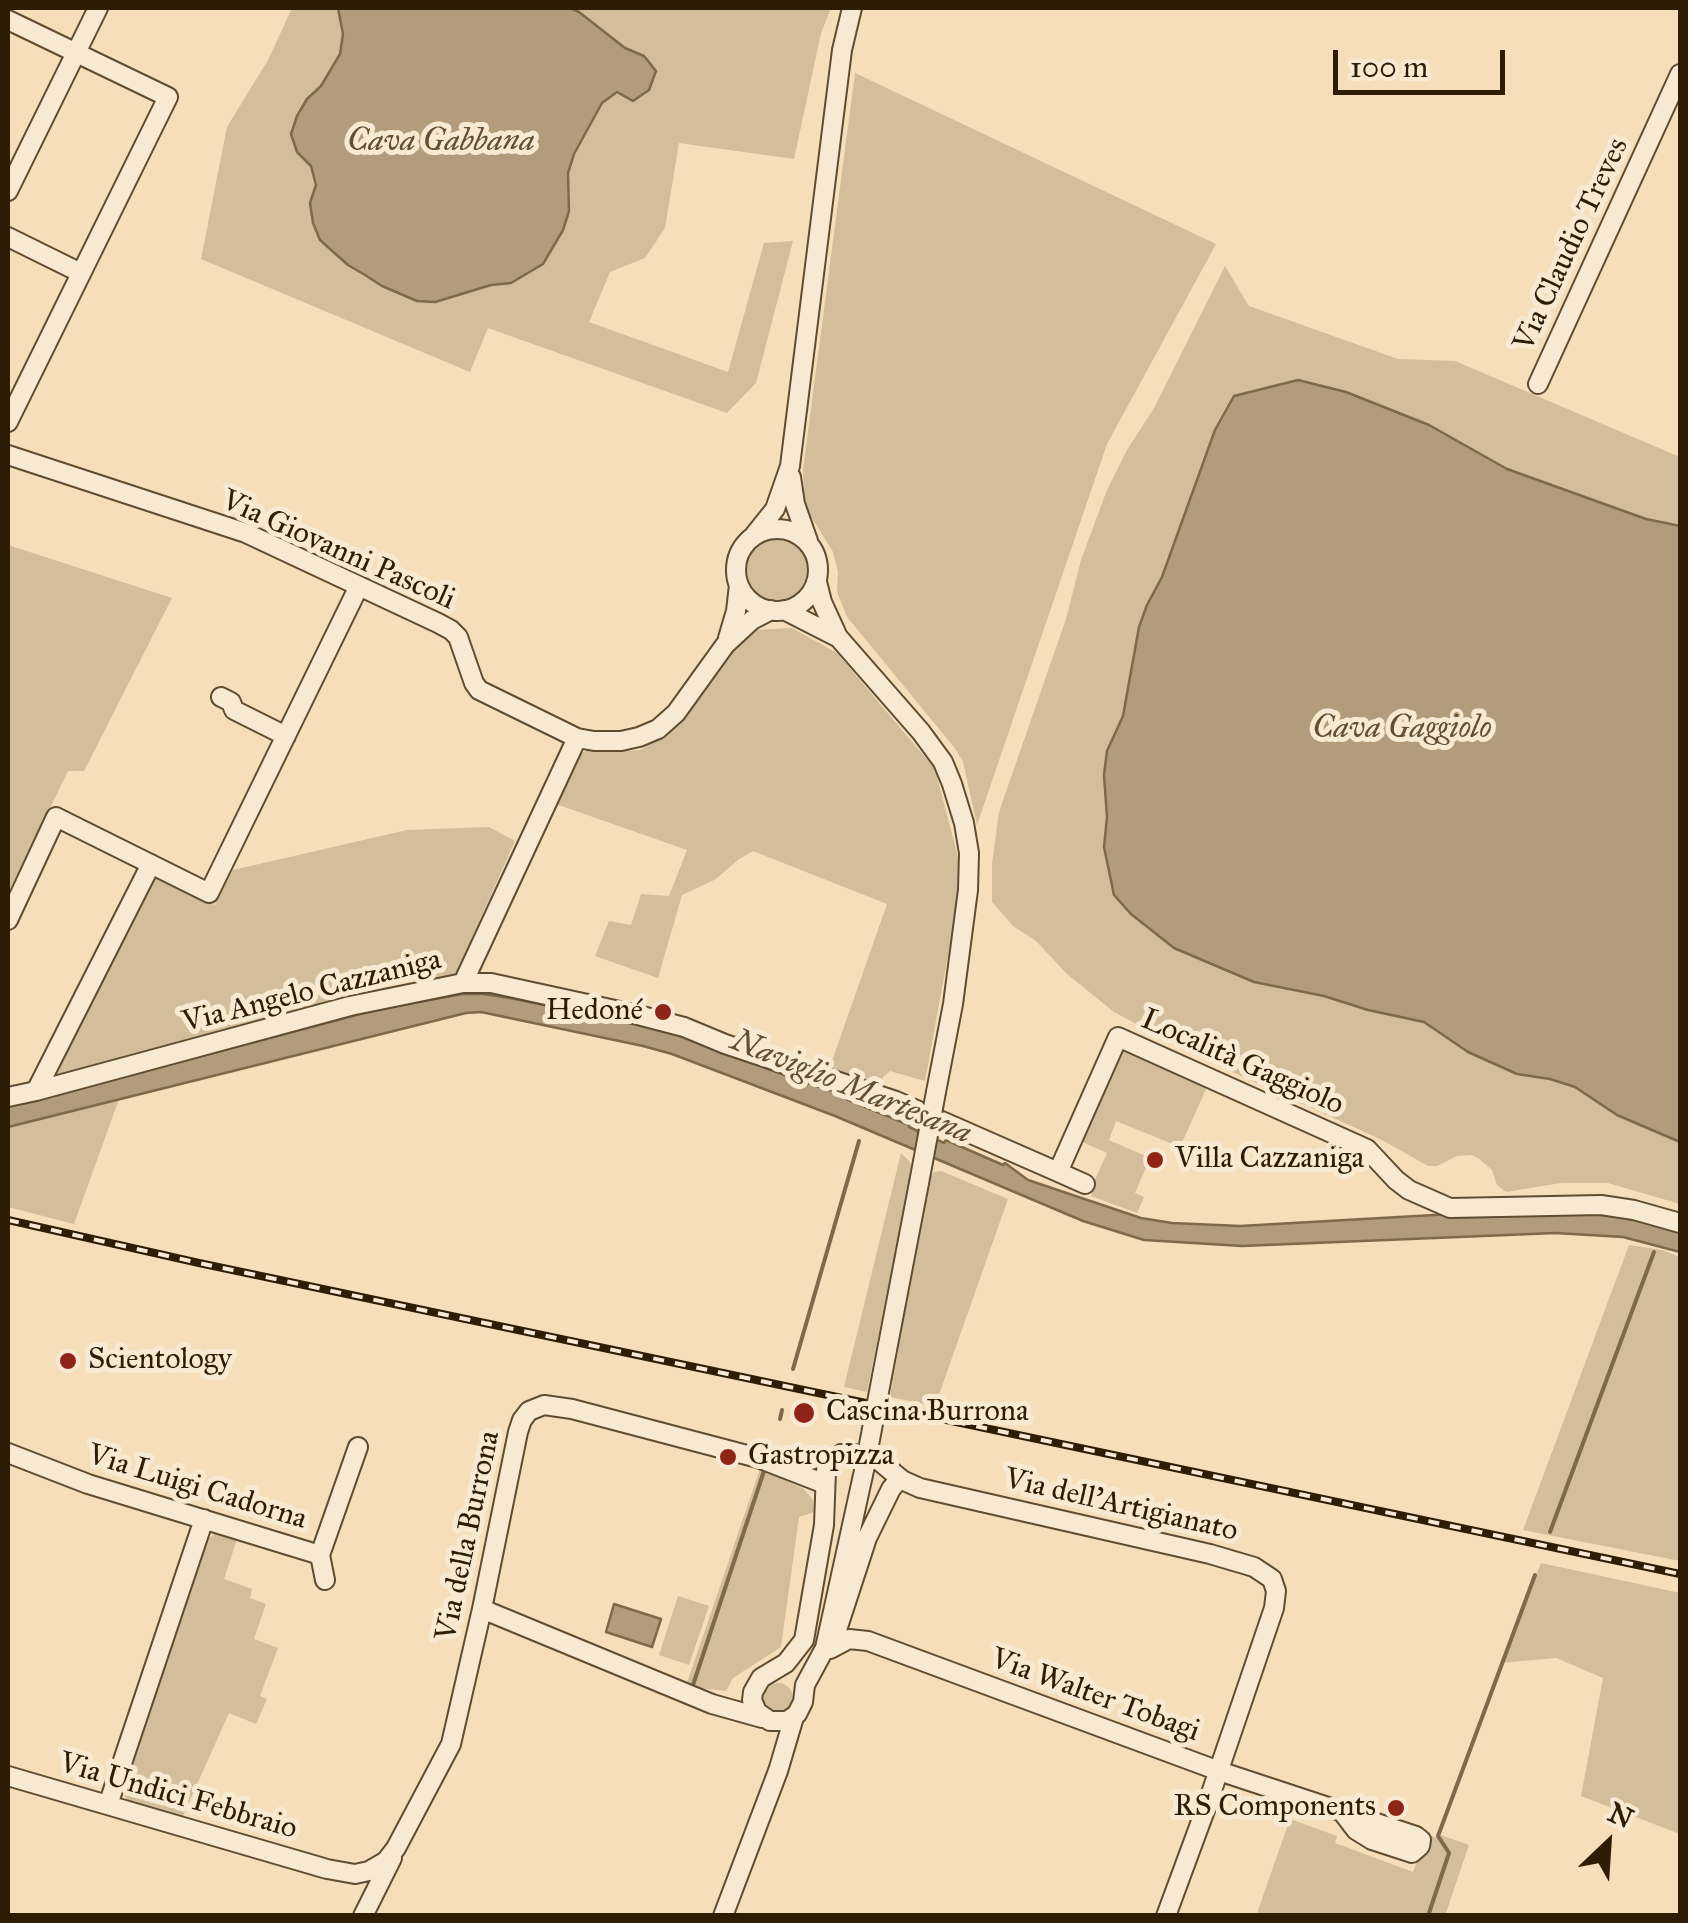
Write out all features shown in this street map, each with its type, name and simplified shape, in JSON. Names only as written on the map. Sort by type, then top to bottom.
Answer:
[{"type":"street","points":[[8,191],[98,8]]},
{"type":"street","points":[[838,637],[751,602],[736,574],[740,551],[775,509],[790,466],[842,50],[852,8]]},
{"type":"street","points":[[8,20],[168,97],[8,422]]},
{"type":"street","name":"Via Claudio Treves","points":[[1538,384],[1680,74]]},
{"type":"street","points":[[8,237],[81,273]]},
{"type":"street","name":"Via Giovanni Pascoli","points":[[8,455],[242,532],[454,632],[474,683],[483,694],[577,738]]},
{"type":"street","points":[[723,1916],[794,1717],[824,1648],[865,1466],[919,1183],[952,1004],[968,890],[969,853],[964,823],[948,773],[933,748],[838,637],[822,602],[816,554],[795,504],[790,466]]},
{"type":"street","points":[[755,534],[782,528],[808,541]]},
{"type":"street","points":[[463,983],[577,738],[621,741],[658,729],[676,713],[725,645],[758,616],[804,601],[817,582]]},
{"type":"street","points":[[725,645],[736,611],[739,584]]},
{"type":"street","points":[[8,920],[56,817],[209,893],[360,586]]},
{"type":"street","points":[[221,697],[231,702],[234,710],[286,736]]},
{"type":"street","points":[[36,1092],[151,864]]},
{"type":"street","name":"Via Angelo Cazzaniga","points":[[8,1097],[350,1006],[463,983],[501,985],[670,1023],[916,1110],[1058,1172]]},
{"type":"street","name":"Località Gaggiolo","points":[[1058,1172],[1118,1037],[1366,1149],[1409,1190],[1450,1208],[1601,1205],[1680,1224]]},
{"type":"street","points":[[1058,1172],[1085,1184]]},
{"type":"street","name":"Via della Burrona","points":[[367,1908],[450,1744],[518,1432],[529,1412],[544,1405],[558,1406],[777,1464],[825,1484]]},
{"type":"street","name":"Via Luigi Cadorna","points":[[8,1453],[82,1482],[320,1555],[358,1447]]},
{"type":"street","name":"Via dell'Artigianato","points":[[825,1484],[834,1457],[848,1454],[877,1459],[900,1478],[925,1489],[1200,1551],[1254,1566],[1270,1576],[1276,1588],[1275,1604],[1166,1916]]},
{"type":"street","points":[[816,1665],[830,1649],[864,1545],[900,1478]]},
{"type":"street","points":[[776,1672],[794,1656],[806,1636],[824,1525],[825,1484]]},
{"type":"street","points":[[108,1806],[204,1519]]},
{"type":"street","points":[[320,1555],[324,1580]]},
{"type":"street","points":[[482,1609],[731,1711],[778,1723],[794,1717]]},
{"type":"street","points":[[780,1762],[778,1745],[754,1708],[752,1692],[758,1681],[812,1650],[828,1623]]},
{"type":"street","name":"Via Walter Tobagi","points":[[830,1649],[849,1640],[868,1641],[1343,1813]]},
{"type":"street","points":[[776,1672],[795,1678],[803,1694]]},
{"type":"street","points":[[700,1699],[725,1702],[752,1692]]},
{"type":"street","name":"Via Undici Febbraio","points":[[8,1776],[355,1874]]},
{"type":"street","points":[[355,1874],[378,1867],[396,1848]]},
{"type":"street","name":"Via della Burrona","points":[[355,1874],[368,1886],[367,1908]]},
{"type":"shaded area","points":[[292,8],[338,8],[343,34],[341,54],[332,71],[297,116],[297,152],[311,166],[316,185],[320,240],[348,265],[382,286],[417,301],[435,302],[511,283],[543,264],[569,212],[568,173],[574,154],[602,103],[617,92],[644,56],[626,48],[570,8],[831,8],[821,33],[794,159],[679,143],[665,228],[645,258],[610,272],[589,322],[728,372],[764,243],[793,241],[756,383],[727,413],[488,328],[470,372],[201,259],[227,127],[268,60]]},
{"type":"shaded area","points":[[855,73],[1216,244],[1107,444],[977,825],[963,762],[847,617],[837,592],[833,552],[804,500],[803,470]]},
{"type":"shaded area","points":[[1225,266],[1249,306],[1398,359],[1455,361],[1680,457],[1680,526],[1646,519],[1507,469],[1429,425],[1346,392],[1298,380],[1162,577],[1147,605],[1139,627],[1123,716],[1107,751],[1104,847],[1324,996],[1424,1022],[1468,1052],[1517,1074],[1575,1087],[1617,1115],[1680,1142],[1680,1204],[1608,1183],[1561,1183],[1506,1192],[1497,1185],[1492,1170],[1471,1155],[1428,1166],[1382,1140],[1188,1052],[1114,1012],[1067,974],[1036,941],[1013,926],[992,902],[999,812],[1066,619],[1081,560],[1107,490],[1154,408]]},
{"type":"shaded area","points":[[777,534],[802,544],[812,569],[802,594],[777,604],[752,594],[742,569],[752,544]]},
{"type":"shaded area","points":[[8,545],[172,598],[84,771],[68,771],[8,894]]},
{"type":"shaded area","points":[[792,628],[837,653],[935,769],[959,861],[959,895],[925,1081],[890,1071],[883,1077],[874,1110],[826,1090],[825,1081],[887,904],[753,851],[716,879],[682,895],[658,978],[595,956],[609,921],[631,925],[641,894],[669,896],[687,850],[556,804],[578,755],[592,748],[613,752],[640,750],[666,735],[742,637],[753,630]]},
{"type":"shaded area","points":[[489,827],[515,841],[455,975],[395,982],[51,1079],[154,875],[215,905],[233,870],[407,830]]},
{"type":"shaded area","points":[[1117,1047],[1207,1087],[1180,1147],[1116,1121],[1109,1140],[1150,1158],[1135,1193],[1144,1197],[1137,1213],[1091,1196],[1107,1153],[1076,1139]]},
{"type":"shaded area","points":[[119,1099],[74,1224],[8,1207],[8,1128]]},
{"type":"shaded area","points":[[901,1153],[912,1167],[867,1392],[844,1387]]},
{"type":"shaded area","points":[[941,1171],[1008,1199],[935,1406],[890,1397],[927,1182],[934,1172]]},
{"type":"shaded area","points":[[1629,1245],[1680,1257],[1680,1561],[1523,1530]]},
{"type":"shaded area","points":[[760,1469],[804,1489],[813,1500],[814,1512],[799,1517],[781,1647],[733,1678],[726,1691],[699,1688],[687,1683]]},
{"type":"shaded area","points":[[216,1533],[237,1539],[224,1579],[252,1589],[250,1598],[266,1604],[254,1639],[278,1648],[260,1696],[267,1699],[256,1724],[229,1713],[182,1818],[127,1801],[123,1791],[208,1539]]},
{"type":"shaded area","points":[[1541,1563],[1680,1593],[1680,1834],[1581,1796],[1603,1678],[1556,1658],[1500,1663]]},
{"type":"shaded area","points":[[678,1596],[709,1606],[689,1665],[659,1655]]},
{"type":"shaded area","points":[[778,1683],[789,1687],[793,1698],[789,1709],[778,1713],[767,1709],[763,1698],[767,1687]]},
{"type":"shaded area","points":[[1290,1819],[1337,1836],[1335,1843],[1413,1872],[1427,1834],[1469,1845],[1446,1913],[1452,1915],[1256,1916]]},
{"type":"water","name":"Cava Gabbana","points":[[338,8],[570,8],[625,48],[644,56],[656,71],[649,90],[633,101],[617,92],[602,103],[574,154],[568,173],[569,211],[543,264],[511,283],[435,302],[417,301],[348,265],[320,240],[310,203],[316,185],[311,166],[297,152],[291,134],[307,99],[321,86],[340,54],[343,34]]},
{"type":"water","name":"Cava Gaggiolo","points":[[1298,380],[1346,392],[1429,425],[1507,469],[1646,519],[1680,526],[1680,1142],[1617,1115],[1575,1087],[1517,1074],[1468,1052],[1424,1022],[1254,982],[1174,948],[1114,895],[1104,847],[1104,775],[1107,751],[1123,716],[1139,627],[1162,577],[1215,430],[1234,396]]},
{"type":"water","points":[[462,994],[510,998],[677,1034],[841,1094],[944,1143],[946,1140],[1005,1163],[1028,1180],[1141,1218],[1240,1226],[1540,1209],[1594,1212],[1639,1218],[1680,1230],[1680,1252],[1623,1237],[1555,1233],[1242,1246],[1144,1240],[1083,1221],[835,1116],[672,1054],[481,1012],[8,1127],[8,1103],[55,1095],[379,1009]]},
{"type":"water","points":[[614,1604],[661,1619],[652,1647],[606,1632]]},
{"type":"waterway","points":[[793,1369],[859,1141]]},
{"type":"waterway","points":[[1550,1532],[1654,1252]]},
{"type":"waterway","points":[[780,1419],[782,1410]]},
{"type":"waterway","points":[[693,1685],[764,1471]]},
{"type":"waterway","points":[[1428,1916],[1449,1853],[1438,1836],[1535,1575]]},
{"type":"railway","points":[[8,1220],[1680,1574]]},
{"type":"place","name":"Hedoné","points":[[663,1012]]},
{"type":"place","name":"Villa Cazzaniga","points":[[1155,1160]]},
{"type":"place","name":"Scientology","points":[[68,1361]]},
{"type":"place","name":"Cascina Burrona","points":[[804,1413]]},
{"type":"place","name":"Gastropizza","points":[[728,1457]]},
{"type":"place","name":"RS Components","points":[[1396,1808]]},
{"type":"water label","name":"Naviglio Martesana","points":[[851,1088]]}]
